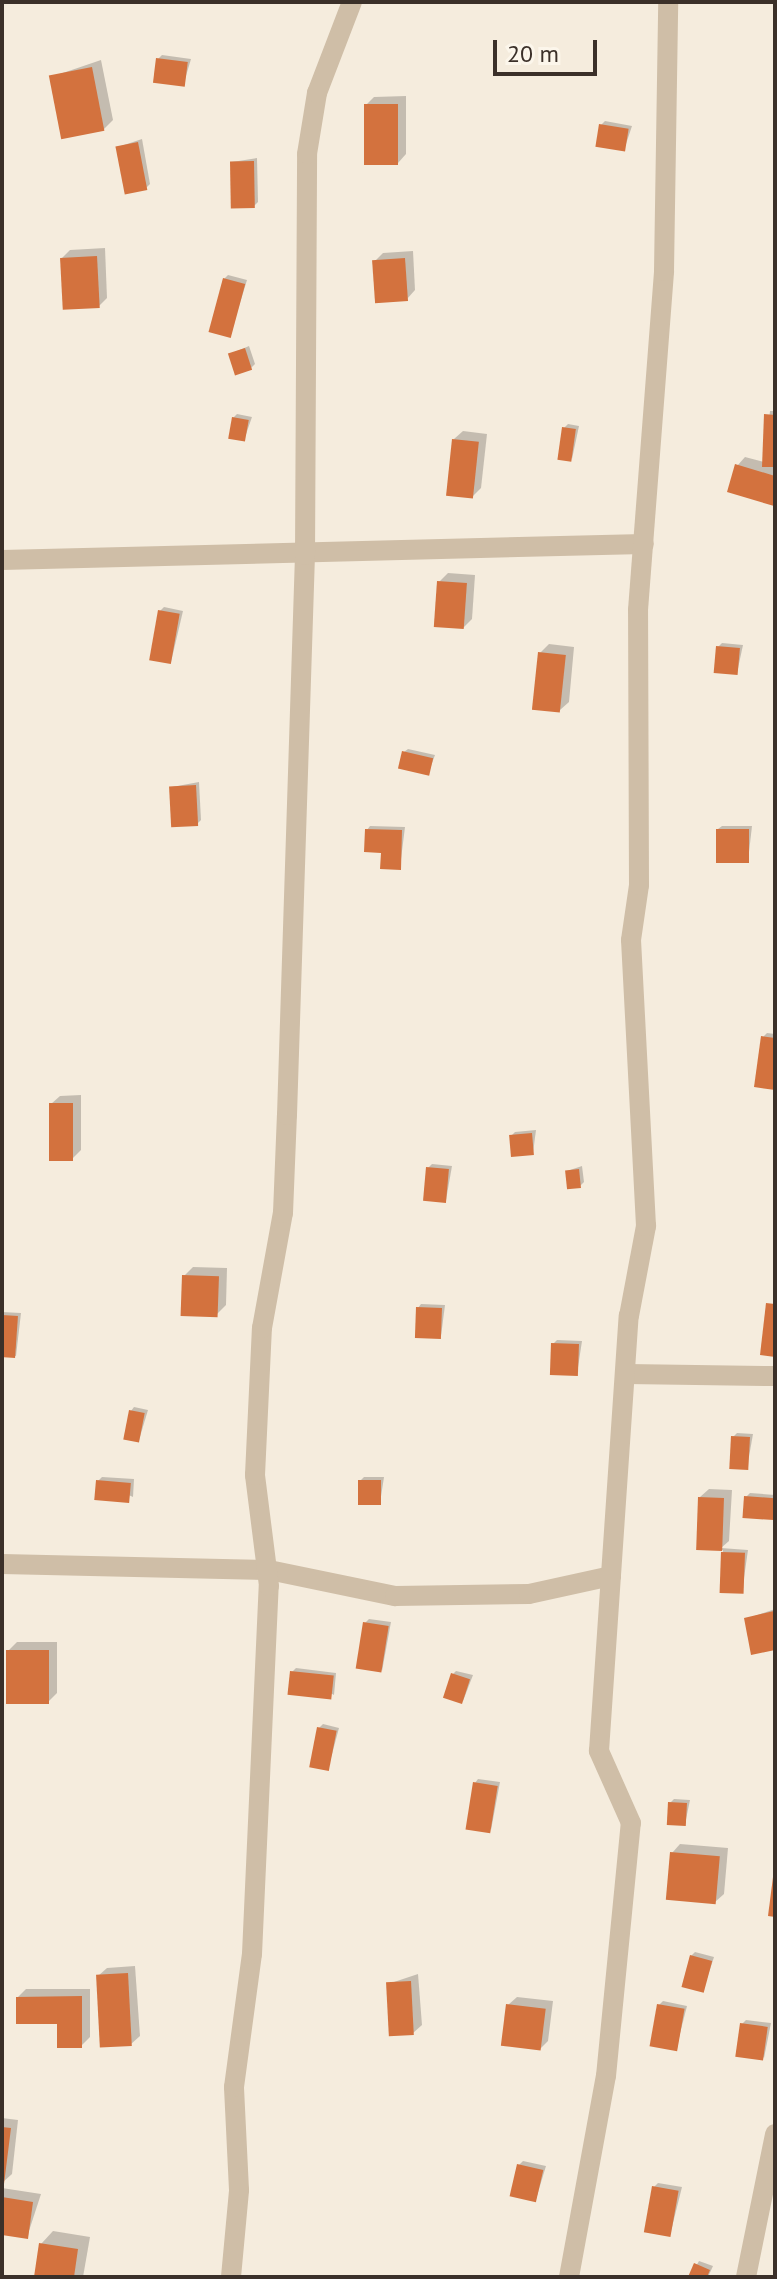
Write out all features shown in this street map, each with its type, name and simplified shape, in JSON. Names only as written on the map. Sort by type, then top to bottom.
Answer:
[{"type":"street","points":[[231,2277],[239,2190],[234,2087],[252,1954],[269,1570],[255,1475],[262,1328],[283,1213],[305,555],[307,154],[317,93],[352,2]]},
{"type":"street","points":[[569,2277],[606,2076],[631,1823],[599,1751],[627,1374],[646,1226],[631,940],[639,885],[636,712],[644,544],[664,271],[668,2]]},
{"type":"street","points":[[2,560],[305,555],[644,544]]},
{"type":"street","points":[[627,1374],[775,1376]]},
{"type":"street","points":[[2,1564],[269,1570],[395,1596],[529,1594],[611,1576]]},
{"type":"street","points":[[746,2277],[775,2134]]},
{"type":"building","points":[[156,58],[188,62],[185,87],[153,83]]},
{"type":"building","points":[[92,67],[104,131],[61,139],[49,75]]},
{"type":"building","points":[[364,104],[398,104],[398,165],[364,165]]},
{"type":"building","points":[[599,124],[629,129],[625,151],[595,147]]},
{"type":"building","points":[[138,142],[147,190],[125,194],[115,146]]},
{"type":"building","points":[[230,161],[254,161],[255,208],[231,208]]},
{"type":"building","points":[[97,256],[100,308],[63,310],[60,258]]},
{"type":"building","points":[[405,258],[408,301],[375,303],[372,260]]},
{"type":"building","points":[[223,278],[245,284],[231,338],[209,332]]},
{"type":"building","points":[[245,348],[252,370],[235,375],[228,354]]},
{"type":"building","points":[[764,414],[775,415],[775,467],[762,467]]},
{"type":"building","points":[[232,417],[249,420],[245,442],[228,439]]},
{"type":"building","points":[[562,427],[576,429],[571,462],[557,460]]},
{"type":"building","points":[[452,439],[479,442],[473,499],[446,496]]},
{"type":"building","points":[[735,464],[775,476],[774,506],[727,492]]},
{"type":"building","points":[[437,581],[467,583],[464,629],[434,627]]},
{"type":"building","points":[[158,610],[180,614],[171,664],[149,660]]},
{"type":"building","points":[[716,646],[740,648],[738,675],[714,673]]},
{"type":"building","points":[[538,652],[566,655],[560,713],[532,710]]},
{"type":"building","points":[[402,751],[433,758],[429,776],[398,769]]},
{"type":"building","points":[[196,785],[198,826],[171,827],[169,786]]},
{"type":"building","points":[[365,829],[402,830],[401,870],[380,869],[381,853],[364,852]]},
{"type":"building","points":[[716,829],[749,829],[749,863],[716,863]]},
{"type":"building","points":[[761,1036],[775,1038],[775,1090],[754,1087]]},
{"type":"building","points":[[49,1103],[73,1103],[73,1161],[49,1161]]},
{"type":"building","points":[[532,1133],[534,1155],[511,1157],[509,1135]]},
{"type":"building","points":[[426,1167],[449,1169],[446,1203],[423,1201]]},
{"type":"building","points":[[579,1169],[581,1188],[567,1189],[565,1170]]},
{"type":"building","points":[[182,1275],[219,1276],[218,1317],[181,1316]]},
{"type":"building","points":[[766,1303],[775,1304],[775,1357],[760,1355]]},
{"type":"building","points":[[416,1307],[442,1308],[441,1339],[415,1338]]},
{"type":"building","points":[[2,1315],[18,1316],[15,1358],[2,1357]]},
{"type":"building","points":[[551,1343],[579,1344],[578,1376],[550,1375]]},
{"type":"building","points":[[129,1410],[145,1413],[139,1443],[123,1439]]},
{"type":"building","points":[[731,1436],[750,1437],[748,1470],[729,1469]]},
{"type":"building","points":[[96,1480],[131,1483],[129,1503],[94,1500]]},
{"type":"building","points":[[358,1480],[381,1480],[381,1505],[358,1505]]},
{"type":"building","points":[[744,1496],[775,1498],[773,1520],[742,1518]]},
{"type":"building","points":[[698,1497],[724,1498],[722,1551],[696,1550]]},
{"type":"building","points":[[721,1552],[745,1553],[744,1594],[720,1593]]},
{"type":"building","points":[[774,1611],[775,1650],[751,1655],[744,1618]]},
{"type":"building","points":[[363,1622],[389,1626],[381,1672],[356,1668]]},
{"type":"building","points":[[6,1650],[49,1650],[49,1704],[6,1704]]},
{"type":"building","points":[[290,1671],[334,1676],[331,1699],[287,1695]]},
{"type":"building","points":[[451,1673],[470,1679],[462,1704],[443,1698]]},
{"type":"building","points":[[317,1727],[337,1731],[329,1771],[309,1767]]},
{"type":"building","points":[[473,1782],[498,1786],[490,1833],[465,1829]]},
{"type":"building","points":[[668,1802],[687,1803],[686,1826],[667,1825]]},
{"type":"building","points":[[670,1852],[720,1856],[716,1904],[666,1900]]},
{"type":"building","points":[[775,1877],[775,1917],[768,1916]]},
{"type":"building","points":[[690,1955],[712,1961],[704,1993],[681,1987]]},
{"type":"building","points":[[128,1973],[132,2046],[100,2048],[96,1975]]},
{"type":"building","points":[[411,1981],[414,2035],[389,2036],[386,1982]]},
{"type":"building","points":[[82,1996],[82,2048],[57,2048],[57,2024],[16,2024],[16,1997]]},
{"type":"building","points":[[506,2004],[546,2009],[541,2051],[501,2046]]},
{"type":"building","points":[[657,2004],[685,2009],[677,2051],[650,2046]]},
{"type":"building","points":[[740,2023],[768,2027],[763,2061],[735,2057]]},
{"type":"building","points":[[2,2127],[11,2128],[4,2184],[2,2184]]},
{"type":"building","points":[[517,2164],[543,2170],[536,2202],[510,2196]]},
{"type":"building","points":[[652,2186],[679,2191],[670,2237],[644,2232]]},
{"type":"building","points":[[2,2197],[33,2202],[28,2239],[2,2235]]},
{"type":"building","points":[[39,2243],[78,2249],[74,2277],[34,2277]]},
{"type":"building","points":[[694,2263],[710,2270],[707,2277],[688,2277]]}]
